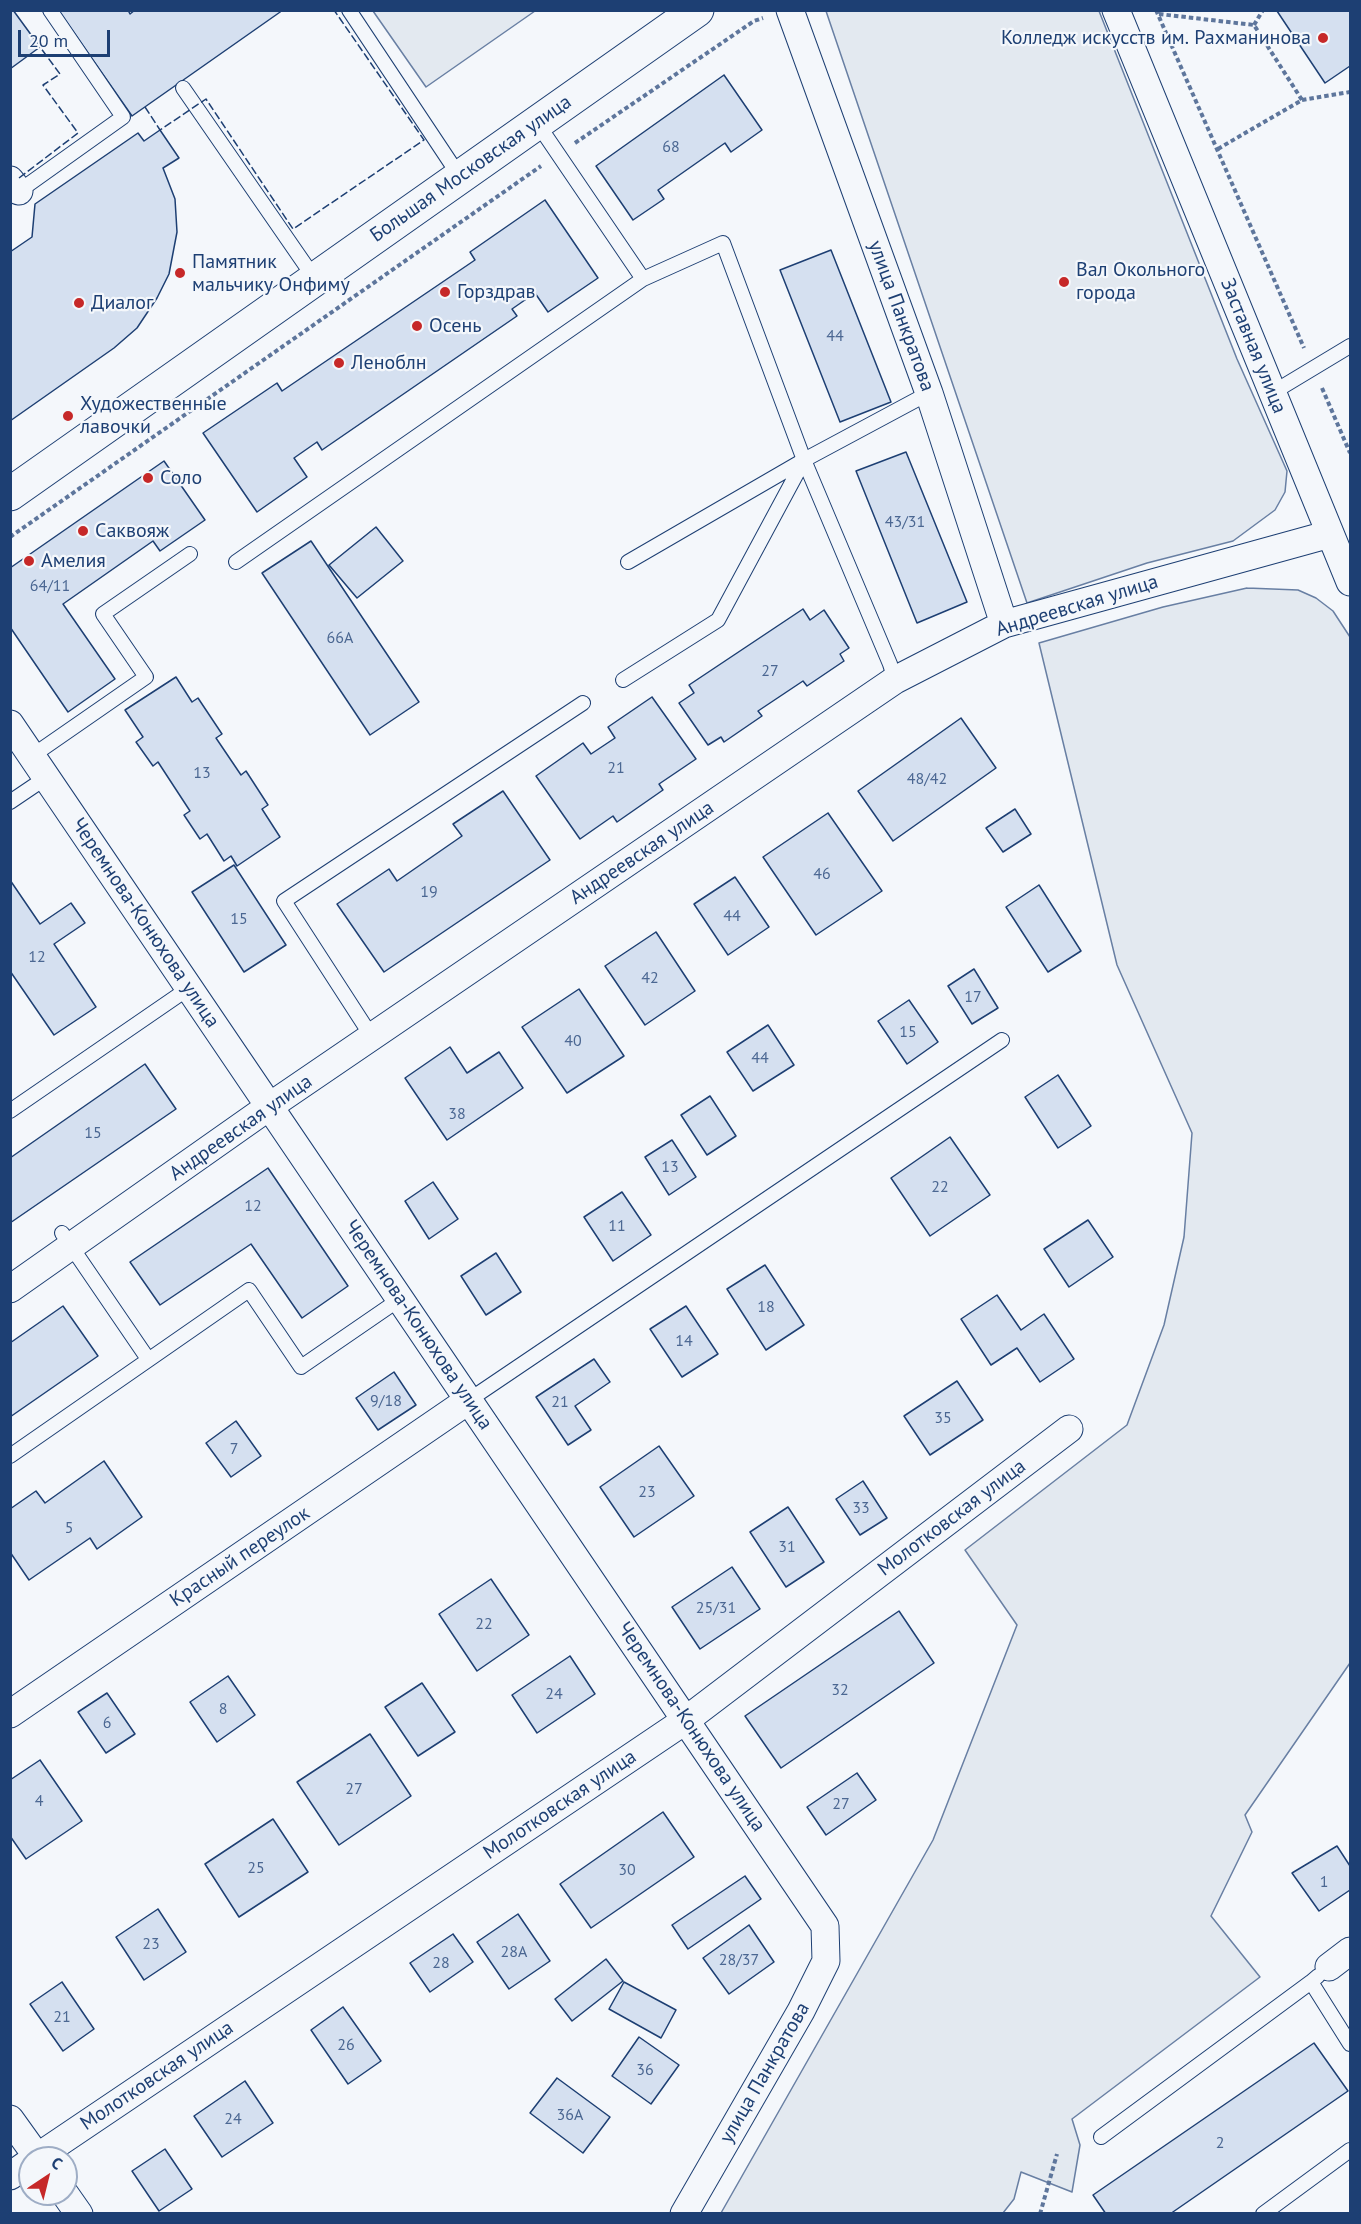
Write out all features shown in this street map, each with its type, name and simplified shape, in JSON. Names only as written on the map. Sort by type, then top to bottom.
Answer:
[{"type":"main road","name":"Большая Московская улица","points":[[10,494],[697,10]]},
{"type":"street","name":"Заставная улица","points":[[1116,10],[1350,582]]},
{"type":"street","name":"улица Панкратова","points":[[790,11],[929,393],[1004,624]]},
{"type":"street","name":"Андреевская улица","points":[[10,1289],[67,1240],[270,1106],[895,680],[1004,624],[1330,534]]},
{"type":"street","name":"Черемнова-Конюхова улица","points":[[10,724],[825,1926]]},
{"type":"street","name":"Красный переулок","points":[[10,1714],[468,1400]]},
{"type":"street","name":"Молотковская улица","points":[[55,2146],[686,1720],[1069,1430]]},
{"type":"street","name":"улица Панкратова","points":[[684,2214],[801,2011],[826,1961],[825,1926]]},
{"type":"street","points":[[1320,1974],[1350,1951]]},
{"type":"street","points":[[10,2119],[28,2146]]},
{"type":"lane","points":[[13,189],[123,117],[50,10]]},
{"type":"lane","points":[[350,10],[460,177]]},
{"type":"lane","points":[[183,88],[315,279]]},
{"type":"lane","points":[[537,123],[643,279]]},
{"type":"lane","points":[[236,562],[643,279],[723,243],[804,460],[895,680]]},
{"type":"lane","points":[[1272,393],[1350,346]]},
{"type":"lane","points":[[628,562],[804,460],[929,393]]},
{"type":"lane","points":[[623,680],[718,620],[804,460]]},
{"type":"lane","points":[[10,802],[39,767],[146,677],[103,615],[190,554]]},
{"type":"lane","points":[[372,1037],[284,901],[583,703]]},
{"type":"lane","points":[[10,1111],[189,988]]},
{"type":"lane","points":[[468,1400],[1002,1040]]},
{"type":"lane","points":[[67,1240],[148,1359]]},
{"type":"lane","points":[[10,1456],[249,1290],[301,1367],[400,1299]]},
{"type":"lane","points":[[1101,2137],[1320,1974],[1350,2044]]},
{"type":"lane","points":[[1263,2214],[1350,2150]]},
{"type":"path","points":[[1254,25],[1263,10]]},
{"type":"path","points":[[10,537],[558,154],[754,21],[790,11]]},
{"type":"path","points":[[1157,12],[1254,25],[1302,100]]},
{"type":"path","points":[[1157,12],[1350,453]]},
{"type":"path","points":[[1216,150],[1302,100],[1350,92]]},
{"type":"path","points":[[1040,2214],[1058,2154]]},
{"type":"shaded area","points":[[373,11],[535,11],[426,87]]},
{"type":"shaded area","points":[[826,11],[1099,11],[1237,359],[1287,471],[1285,492],[1275,510],[1233,541],[1147,563],[1027,603]]},
{"type":"shaded area","points":[[1247,588],[1298,590],[1316,598],[1333,611],[1350,637],[1350,1663],[1245,1815],[1252,1832],[1211,1916],[1260,1977],[1072,2119],[1080,2145],[1072,2192],[1021,2172],[1014,2199],[1003,2213],[721,2213],[933,1840],[1017,1625],[965,1550],[1127,1425],[1164,1325],[1184,1237],[1192,1133],[1117,965],[1039,643],[1163,607]]},
{"type":"building","points":[[10,10],[13,10],[40,47],[10,69]]},
{"type":"building","points":[[58,10],[128,10],[130,14],[135,10],[283,10],[132,116]]},
{"type":"building","name":"Колледж искусств им. Рахманинова","points":[[1350,10],[1350,66],[1325,83],[1277,11]]},
{"type":"building","points":[[724,75],[762,130],[731,152],[725,143],[658,190],[664,199],[633,220],[596,166]]},
{"type":"building","points":[[160,130],[179,158],[163,168],[175,199],[177,232],[169,274],[157,298],[137,328],[114,348],[10,421],[10,252],[32,237],[35,204],[138,133],[144,141]]},
{"type":"building","points":[[545,200],[598,278],[548,312],[535,293],[512,309],[517,316],[322,450],[317,442],[294,458],[307,477],[257,512],[203,433],[277,383],[282,391],[475,260],[470,252]]},
{"type":"building","points":[[831,250],[891,402],[840,422],[780,270]]},
{"type":"building","points":[[906,452],[967,602],[917,623],[856,471]]},
{"type":"building","points":[[164,461],[205,520],[160,551],[153,541],[63,604],[115,679],[68,712],[10,627],[10,568]]},
{"type":"building","points":[[376,527],[403,561],[357,598],[329,565]]},
{"type":"building","points":[[311,541],[419,702],[370,735],[262,573]]},
{"type":"building","points":[[803,609],[810,620],[824,610],[849,648],[840,654],[844,661],[807,686],[803,681],[758,711],[762,716],[724,742],[721,737],[708,745],[679,703],[694,693],[689,685]]},
{"type":"building","points":[[176,677],[192,702],[198,698],[222,734],[216,738],[241,775],[246,771],[268,805],[262,809],[280,837],[237,866],[231,856],[224,861],[207,834],[200,839],[184,815],[190,811],[158,762],[153,766],[136,742],[143,737],[125,710]]},
{"type":"building","points":[[652,697],[696,759],[659,784],[663,790],[617,822],[613,816],[580,839],[536,776],[583,743],[591,754],[615,738],[608,727]]},
{"type":"building","points":[[961,718],[996,768],[893,841],[858,791]]},
{"type":"building","points":[[503,791],[550,860],[384,972],[337,904],[389,869],[397,881],[462,836],[453,824]]},
{"type":"building","points":[[1015,809],[1031,834],[1003,852],[986,828]]},
{"type":"building","points":[[828,813],[882,891],[816,935],[763,857]]},
{"type":"building","points":[[234,865],[286,945],[244,972],[192,892]]},
{"type":"building","points":[[735,877],[769,927],[728,955],[694,904]]},
{"type":"building","points":[[10,880],[40,924],[71,903],[85,923],[54,944],[96,1007],[54,1035],[10,971]]},
{"type":"building","points":[[1039,885],[1081,951],[1048,972],[1006,907]]},
{"type":"building","points":[[656,932],[695,991],[645,1025],[605,966]]},
{"type":"building","points":[[974,969],[998,1008],[972,1024],[948,986]]},
{"type":"building","points":[[579,989],[624,1056],[567,1093],[522,1027]]},
{"type":"building","points":[[909,1000],[938,1042],[907,1064],[878,1021]]},
{"type":"building","points":[[768,1025],[794,1065],[753,1091],[727,1052]]},
{"type":"building","points":[[450,1047],[467,1073],[499,1052],[523,1088],[447,1140],[405,1078]]},
{"type":"building","points":[[145,1064],[176,1109],[10,1223],[10,1158]]},
{"type":"building","points":[[1058,1075],[1091,1126],[1058,1148],[1025,1097]]},
{"type":"building","points":[[710,1096],[736,1136],[707,1155],[681,1115]]},
{"type":"building","points":[[950,1137],[990,1195],[930,1236],[891,1178]]},
{"type":"building","points":[[672,1140],[696,1177],[669,1195],[645,1157]]},
{"type":"building","points":[[268,1168],[348,1286],[302,1318],[251,1244],[160,1305],[130,1262]]},
{"type":"building","points":[[433,1182],[458,1219],[429,1239],[405,1201]]},
{"type":"building","points":[[622,1192],[651,1235],[613,1261],[584,1217]]},
{"type":"building","points":[[1088,1220],[1113,1257],[1069,1287],[1044,1249]]},
{"type":"building","points":[[496,1253],[521,1292],[486,1315],[461,1276]]},
{"type":"building","points":[[765,1265],[804,1325],[766,1350],[727,1289]]},
{"type":"building","points":[[997,1295],[1021,1330],[1044,1314],[1074,1359],[1040,1382],[1017,1348],[991,1365],[961,1319]]},
{"type":"building","points":[[63,1306],[98,1356],[10,1417],[10,1343]]},
{"type":"building","points":[[686,1306],[718,1354],[682,1377],[650,1329]]},
{"type":"building","points":[[594,1359],[610,1382],[575,1406],[591,1430],[568,1445],[536,1397]]},
{"type":"building","points":[[394,1372],[416,1405],[378,1430],[356,1398]]},
{"type":"building","points":[[957,1381],[983,1420],[930,1455],[904,1416]]},
{"type":"building","points":[[236,1421],[261,1456],[231,1477],[206,1443]]},
{"type":"building","points":[[659,1446],[694,1496],[634,1537],[600,1487]]},
{"type":"building","points":[[104,1461],[142,1517],[97,1549],[90,1538],[29,1580],[10,1552],[10,1509],[36,1491],[45,1503]]},
{"type":"building","points":[[863,1481],[887,1518],[860,1535],[836,1499]]},
{"type":"building","points":[[788,1507],[824,1562],[786,1587],[750,1532]]},
{"type":"building","points":[[732,1567],[760,1609],[700,1649],[672,1607]]},
{"type":"building","points":[[491,1579],[529,1635],[477,1671],[439,1614]]},
{"type":"building","points":[[899,1611],[934,1663],[781,1768],[745,1716]]},
{"type":"building","points":[[570,1656],[595,1694],[537,1733],[512,1695]]},
{"type":"building","points":[[228,1676],[255,1715],[217,1742],[190,1702]]},
{"type":"building","points":[[422,1683],[455,1732],[418,1756],[385,1707]]},
{"type":"building","points":[[107,1693],[135,1734],[106,1753],[78,1712]]},
{"type":"building","points":[[370,1734],[411,1796],[339,1845],[297,1782]]},
{"type":"building","points":[[40,1760],[82,1821],[26,1859],[10,1836],[10,1780]]},
{"type":"building","points":[[857,1773],[876,1800],[826,1835],[807,1807]]},
{"type":"building","points":[[663,1812],[694,1857],[591,1928],[560,1884]]},
{"type":"building","points":[[273,1819],[308,1872],[239,1917],[205,1864]]},
{"type":"building","points":[[1337,1846],[1350,1866],[1350,1890],[1319,1911],[1292,1873]]},
{"type":"building","points":[[745,1876],[761,1899],[688,1949],[672,1925]]},
{"type":"building","points":[[158,1909],[186,1952],[144,1980],[116,1937]]},
{"type":"building","points":[[518,1914],[550,1961],[509,1989],[477,1942]]},
{"type":"building","points":[[749,1925],[774,1962],[729,1994],[703,1958]]},
{"type":"building","points":[[453,1934],[473,1962],[430,1992],[410,1963]]},
{"type":"building","points":[[606,1959],[623,1981],[572,2021],[555,1999]]},
{"type":"building","points":[[62,1982],[94,2029],[63,2051],[30,2004]]},
{"type":"building","points":[[624,1982],[676,2010],[661,2038],[609,2009]]},
{"type":"building","points":[[343,2007],[381,2061],[348,2084],[311,2030]]},
{"type":"building","points":[[639,2037],[679,2065],[651,2104],[612,2076]]},
{"type":"building","points":[[1314,2043],[1348,2091],[1170,2214],[1106,2214],[1093,2195]]},
{"type":"building","points":[[557,2078],[610,2117],[583,2153],[530,2113]]},
{"type":"building","points":[[245,2081],[273,2123],[222,2157],[194,2116]]},
{"type":"building","points":[[165,2149],[192,2189],[159,2211],[132,2171]]},
{"type":"fence","points":[[145,107],[160,130],[206,99],[293,229],[424,140],[334,10]]},
{"type":"fence","points":[[19,178],[78,133],[43,85],[60,74],[40,47]]},
{"type":"place","name":"Колледж искусств им. Рахманинова","points":[[1323,38]]},
{"type":"place","name":"Памятник мальчику Онфиму","points":[[180,273]]},
{"type":"place","name":"Вал Окольного города","points":[[1064,282]]},
{"type":"place","name":"Горздрав","points":[[445,292]]},
{"type":"place","name":"Диалог","points":[[79,303]]},
{"type":"place","name":"Осень","points":[[417,326]]},
{"type":"place","name":"Леноблн","points":[[339,363]]},
{"type":"place","name":"Художественные лавочки","points":[[68,416]]},
{"type":"place","name":"Соло","points":[[148,478]]},
{"type":"place","name":"Саквояж","points":[[83,531]]},
{"type":"place","name":"Амелия","points":[[29,561]]}]
